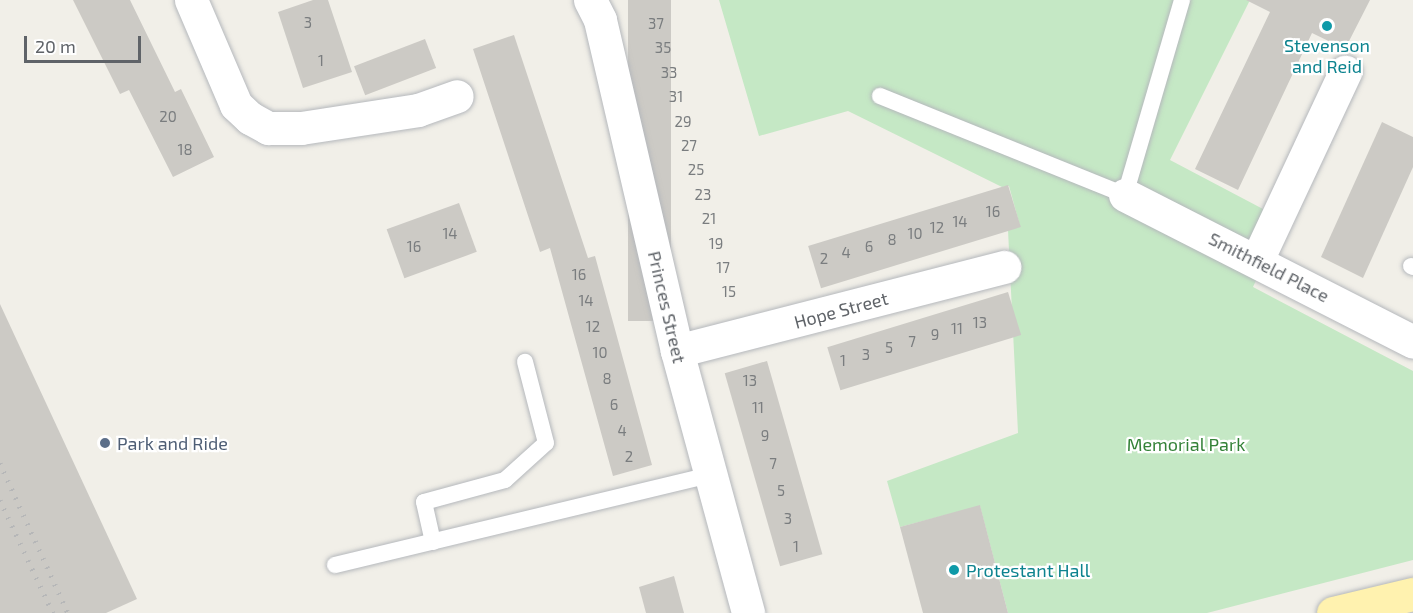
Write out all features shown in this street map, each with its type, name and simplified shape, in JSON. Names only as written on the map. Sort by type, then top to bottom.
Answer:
[{"type":"main road","points":[[1333,613],[1413,594]]},
{"type":"street","points":[[191,0],[236,105],[250,118],[268,128],[302,128],[406,111],[457,96]]},
{"type":"street","name":"Princes Street","points":[[590,0],[600,20],[677,351],[747,613]]},
{"type":"street","points":[[1257,260],[1345,72]]},
{"type":"street","name":"Smithfield Place","points":[[1125,195],[1257,260],[1413,342]]},
{"type":"street","name":"Hope Street","points":[[677,351],[1004,267]]},
{"type":"lane","points":[[880,96],[1033,160],[1125,195],[1182,0]]},
{"type":"lane","points":[[433,542],[424,502],[505,480],[546,443],[525,362]]},
{"type":"lane","points":[[335,565],[709,476]]},
{"type":"green space","name":"Memorial Park","points":[[719,0],[1250,0],[1170,160],[1284,220],[1253,287],[1413,371],[1413,560],[1207,613],[1008,613],[980,506],[900,527],[887,481],[1018,433],[1008,230],[1020,226],[1009,186],[1002,187],[848,111],[759,136]]},
{"type":"building","points":[[73,0],[130,0],[175,92],[181,89],[214,157],[173,177],[129,90],[120,94]]},
{"type":"building","points":[[313,0],[328,0],[352,72],[303,88],[278,12]]},
{"type":"building","points":[[628,0],[671,0],[671,321],[628,321]]},
{"type":"building","points":[[1246,0],[1370,0],[1345,49],[1312,33],[1238,190],[1195,169],[1270,12]]},
{"type":"building","points":[[514,35],[588,258],[595,256],[652,465],[613,476],[550,248],[540,252],[473,49]]},
{"type":"building","points":[[425,39],[436,68],[365,95],[354,66]]},
{"type":"building","points":[[1382,122],[1413,137],[1413,167],[1363,278],[1321,257]]},
{"type":"building","points":[[1008,185],[1021,227],[821,288],[808,246]]},
{"type":"building","points":[[459,203],[477,252],[404,278],[387,229]]},
{"type":"building","points":[[1008,292],[1021,335],[840,390],[827,347]]},
{"type":"building","points":[[0,304],[137,599],[106,613],[0,613]]},
{"type":"building","points":[[767,361],[822,554],[780,566],[725,373]]},
{"type":"building","name":"Protestant Hall","points":[[980,505],[1008,613],[923,613],[900,527]]},
{"type":"building","points":[[674,576],[684,613],[646,613],[639,587]]},
{"type":"railway","points":[[0,463],[68,613]]},
{"type":"railway","points":[[0,500],[53,613]]},
{"type":"place","name":"Stevenson and Reid","points":[[1327,26]]},
{"type":"place","name":"Park and Ride","points":[[105,443]]},
{"type":"place","name":"Protestant Hall","points":[[954,570]]}]
